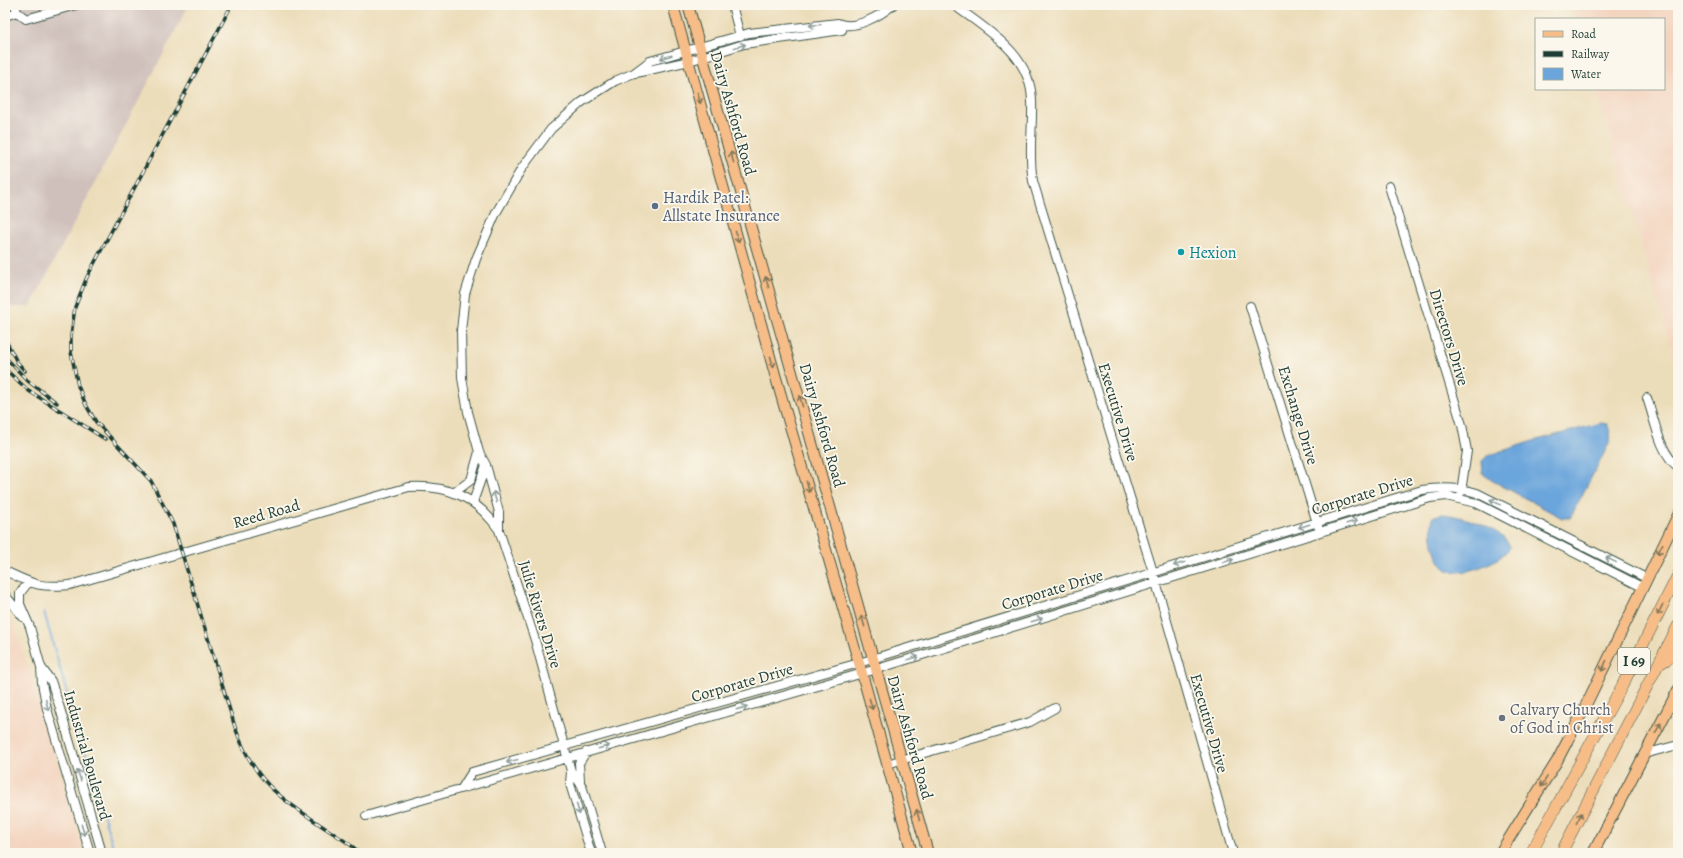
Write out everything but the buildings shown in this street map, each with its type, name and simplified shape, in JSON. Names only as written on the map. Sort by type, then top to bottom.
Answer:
[{"type":"highway","name":"I 69","points":[[1531,853],[1678,575]]},
{"type":"highway","name":"I 69","points":[[1561,853],[1678,626]]},
{"type":"highway","points":[[1658,664],[1674,655],[1678,648]]},
{"type":"main road","name":"Dairy Ashford Road","points":[[673,5],[776,378],[861,668],[912,853]]},
{"type":"main road","name":"Dairy Ashford Road","points":[[688,5],[903,759],[928,853]]},
{"type":"main road","points":[[722,181],[737,178]]},
{"type":"main road","points":[[757,309],[773,304]]},
{"type":"main road","points":[[776,378],[793,374]]},
{"type":"main road","points":[[1500,853],[1557,761],[1583,711],[1678,514]]},
{"type":"main road","points":[[1592,851],[1678,690]]},
{"type":"street","points":[[5,16],[16,9],[26,19],[76,5]]},
{"type":"street","points":[[732,5],[740,36]]},
{"type":"street","points":[[701,52],[740,36],[785,28],[838,23],[844,26],[861,23],[883,14],[893,5]]},
{"type":"street","name":"Executive Drive","points":[[954,5],[1007,46],[1018,57],[1027,73],[1032,101],[1030,164],[1033,181],[1153,572],[1233,853]]},
{"type":"street","points":[[701,52],[744,44],[842,30],[844,26]]},
{"type":"street","points":[[785,28],[786,38]]},
{"type":"street","name":"Julie Rivers Drive","points":[[602,853],[580,781],[571,771],[566,757],[535,640],[499,530],[499,512],[486,465],[479,452],[462,378],[461,332],[466,294],[476,258],[496,213],[522,168],[551,130],[582,102],[615,82],[634,73],[650,61],[687,56],[701,52]]},
{"type":"street","name":"Directors Drive","points":[[1389,186],[1462,424],[1467,451],[1459,499]]},
{"type":"street","name":"Exchange Drive","points":[[1250,306],[1320,533]]},
{"type":"street","points":[[1648,398],[1665,450],[1671,461],[1678,467]]},
{"type":"street","name":"Julie Rivers Drive","points":[[455,492],[471,480],[475,471],[479,452]]},
{"type":"street","points":[[473,502],[486,465]]},
{"type":"street","name":"Reed Road","points":[[28,583],[41,586],[70,585],[409,487],[429,486],[455,492],[473,502],[483,510],[499,530]]},
{"type":"street","name":"Corporate Drive","points":[[366,816],[718,714],[861,668],[874,659],[939,638],[1422,490],[1441,487],[1462,488],[1477,493],[1646,578]]},
{"type":"street","name":"Corporate Drive","points":[[462,788],[472,772],[715,704],[861,668],[877,669],[1430,498],[1446,496],[1476,503],[1642,587]]},
{"type":"street","points":[[7,572],[28,583]]},
{"type":"street","name":"Industrial Boulevard","points":[[28,583],[20,593],[20,604],[27,620],[41,667],[42,683],[47,709],[90,853]]},
{"type":"street","points":[[5,595],[19,614],[27,620]]},
{"type":"street","points":[[939,638],[943,649]]},
{"type":"street","name":"Industrial Boulevard","points":[[41,667],[51,681],[59,705],[102,853]]},
{"type":"street","points":[[715,704],[718,714]]},
{"type":"street","points":[[887,764],[1030,722],[1055,708]]},
{"type":"street","points":[[1644,754],[1678,745]]},
{"type":"street","points":[[580,781],[579,763],[586,752]]},
{"type":"street","points":[[533,756],[537,766]]},
{"type":"street","name":"Julie Rivers Drive","points":[[571,771],[570,784],[591,853]]},
{"type":"shaded area","points":[[5,5],[120,5],[121,9],[134,5],[189,5],[30,307],[5,307]]},
{"type":"shaded area","points":[[1572,5],[1678,5],[1678,371],[1596,90],[1665,90],[1665,18],[1576,18]]},
{"type":"shaded area","points":[[5,607],[17,632],[85,853],[5,853]]},
{"type":"water","points":[[1601,423],[1607,424],[1609,428],[1610,442],[1570,518],[1562,518],[1493,481],[1483,474],[1482,461],[1487,456],[1533,441]]},
{"type":"water","points":[[1443,514],[1460,517],[1481,524],[1499,534],[1506,540],[1510,547],[1500,557],[1483,566],[1465,571],[1450,571],[1440,563],[1436,555],[1431,530],[1434,516]]},
{"type":"waterway","points":[[44,612],[68,697]]},
{"type":"waterway","points":[[71,707],[115,853]]},
{"type":"railway","points":[[229,10],[87,277],[75,307],[71,336],[71,352],[78,386],[86,405],[96,422],[151,481],[173,524],[235,727],[242,746],[251,762],[260,775],[281,797],[348,843],[360,853]]},
{"type":"railway","points":[[5,339],[17,362],[25,371]]},
{"type":"railway","points":[[5,357],[28,381],[57,403]]},
{"type":"railway","points":[[5,369],[29,391],[105,439]]},
{"type":"place","name":"Hardik Patel: Allstate Insurance","points":[[655,206]]},
{"type":"place","name":"Hexion","points":[[1181,252]]},
{"type":"place","name":"Calvary Church of God in Christ","points":[[1502,718]]}]
